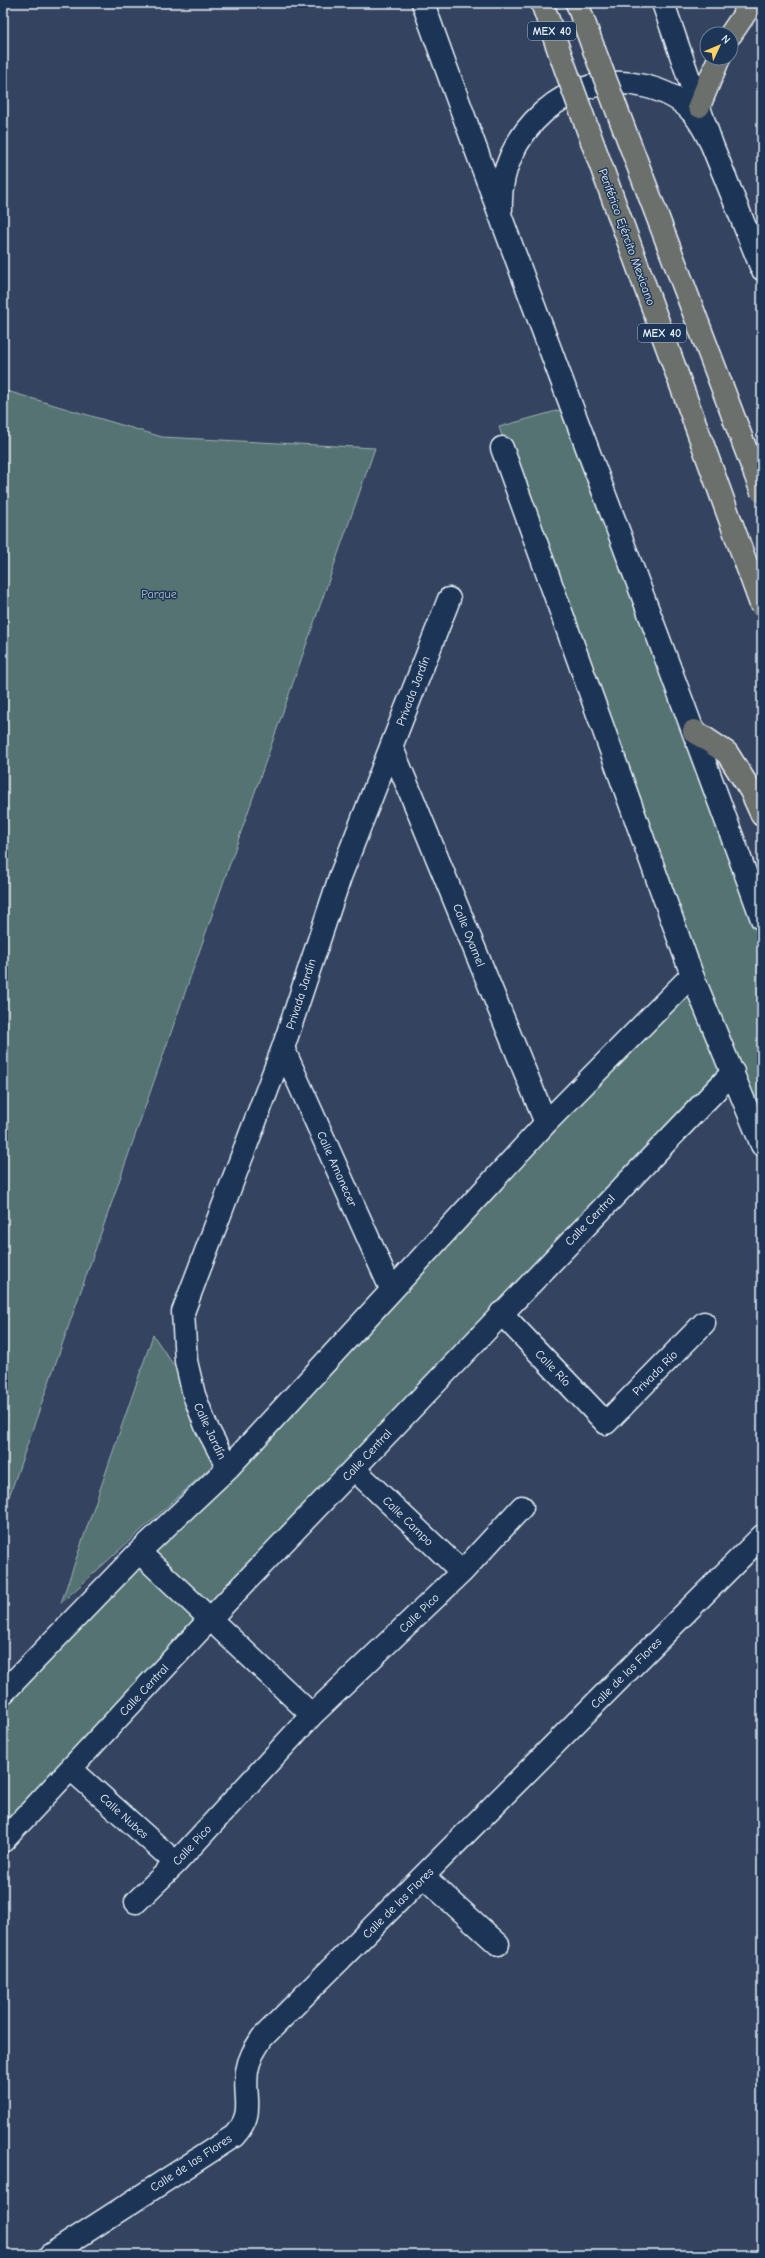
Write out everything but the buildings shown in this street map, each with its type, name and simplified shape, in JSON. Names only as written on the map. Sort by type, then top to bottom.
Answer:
[{"type":"main road","name":"Periférico Ejército Mexicano","points":[[542,3],[762,607]]},
{"type":"main road","name":"MEX 40","points":[[577,3],[762,492]]},
{"type":"main road","points":[[736,26],[752,3]]},
{"type":"main road","points":[[699,106],[716,66]]},
{"type":"main road","points":[[694,731],[727,753],[751,791],[762,815]]},
{"type":"street","points":[[423,3],[501,219],[694,731],[762,919]]},
{"type":"street","points":[[663,3],[712,145],[762,269]]},
{"type":"street","points":[[501,219],[500,198],[503,176],[510,155],[521,136],[535,118],[553,104],[572,93],[593,85],[614,82],[636,84],[656,89],[675,98],[691,111],[703,127],[712,145]]},
{"type":"street","points":[[502,448],[692,975],[762,1145]]},
{"type":"street","name":"Privada Jardín","points":[[194,1395],[186,1361],[183,1312],[283,1048],[340,877],[392,748],[449,599]]},
{"type":"street","name":"Calle Oyamel","points":[[392,748],[546,1123]]},
{"type":"street","points":[[3,1693],[139,1552],[228,1468],[546,1123],[692,975]]},
{"type":"street","name":"Calle Amanecer","points":[[283,1048],[391,1290]]},
{"type":"street","name":"Calle Central","points":[[3,1840],[211,1618],[733,1072]]},
{"type":"street","name":"Calle Río","points":[[501,1313],[606,1423]]},
{"type":"street","name":"Privada Río","points":[[606,1423],[704,1323]]},
{"type":"street","name":"Calle Jardín","points":[[194,1395],[206,1426],[228,1468]]},
{"type":"street","name":"Calle Campo","points":[[354,1469],[462,1572]]},
{"type":"street","name":"Calle Pico","points":[[136,1902],[176,1863],[312,1715],[462,1572],[522,1507]]},
{"type":"street","name":"Calle de las Flores","points":[[50,2255],[234,2136],[242,2127],[246,2118],[247,2072],[252,2054],[262,2038],[762,1536]]},
{"type":"street","points":[[139,1552],[211,1618],[312,1715]]},
{"type":"street","name":"Calle Nubes","points":[[71,1769],[176,1863]]},
{"type":"street","points":[[424,1877],[498,1944]]},
{"type":"green space","name":"Parque","points":[[7,391],[162,437],[375,448],[3,1514],[3,401]]},
{"type":"green space","points":[[567,408],[762,936],[762,1135],[693,975],[499,427]]},
{"type":"green space","points":[[691,979],[731,1071],[210,1610],[146,1551]]},
{"type":"green space","points":[[153,1335],[179,1373],[215,1463],[61,1603]]},
{"type":"green space","points":[[139,1558],[204,1619],[3,1829],[3,1700]]}]
